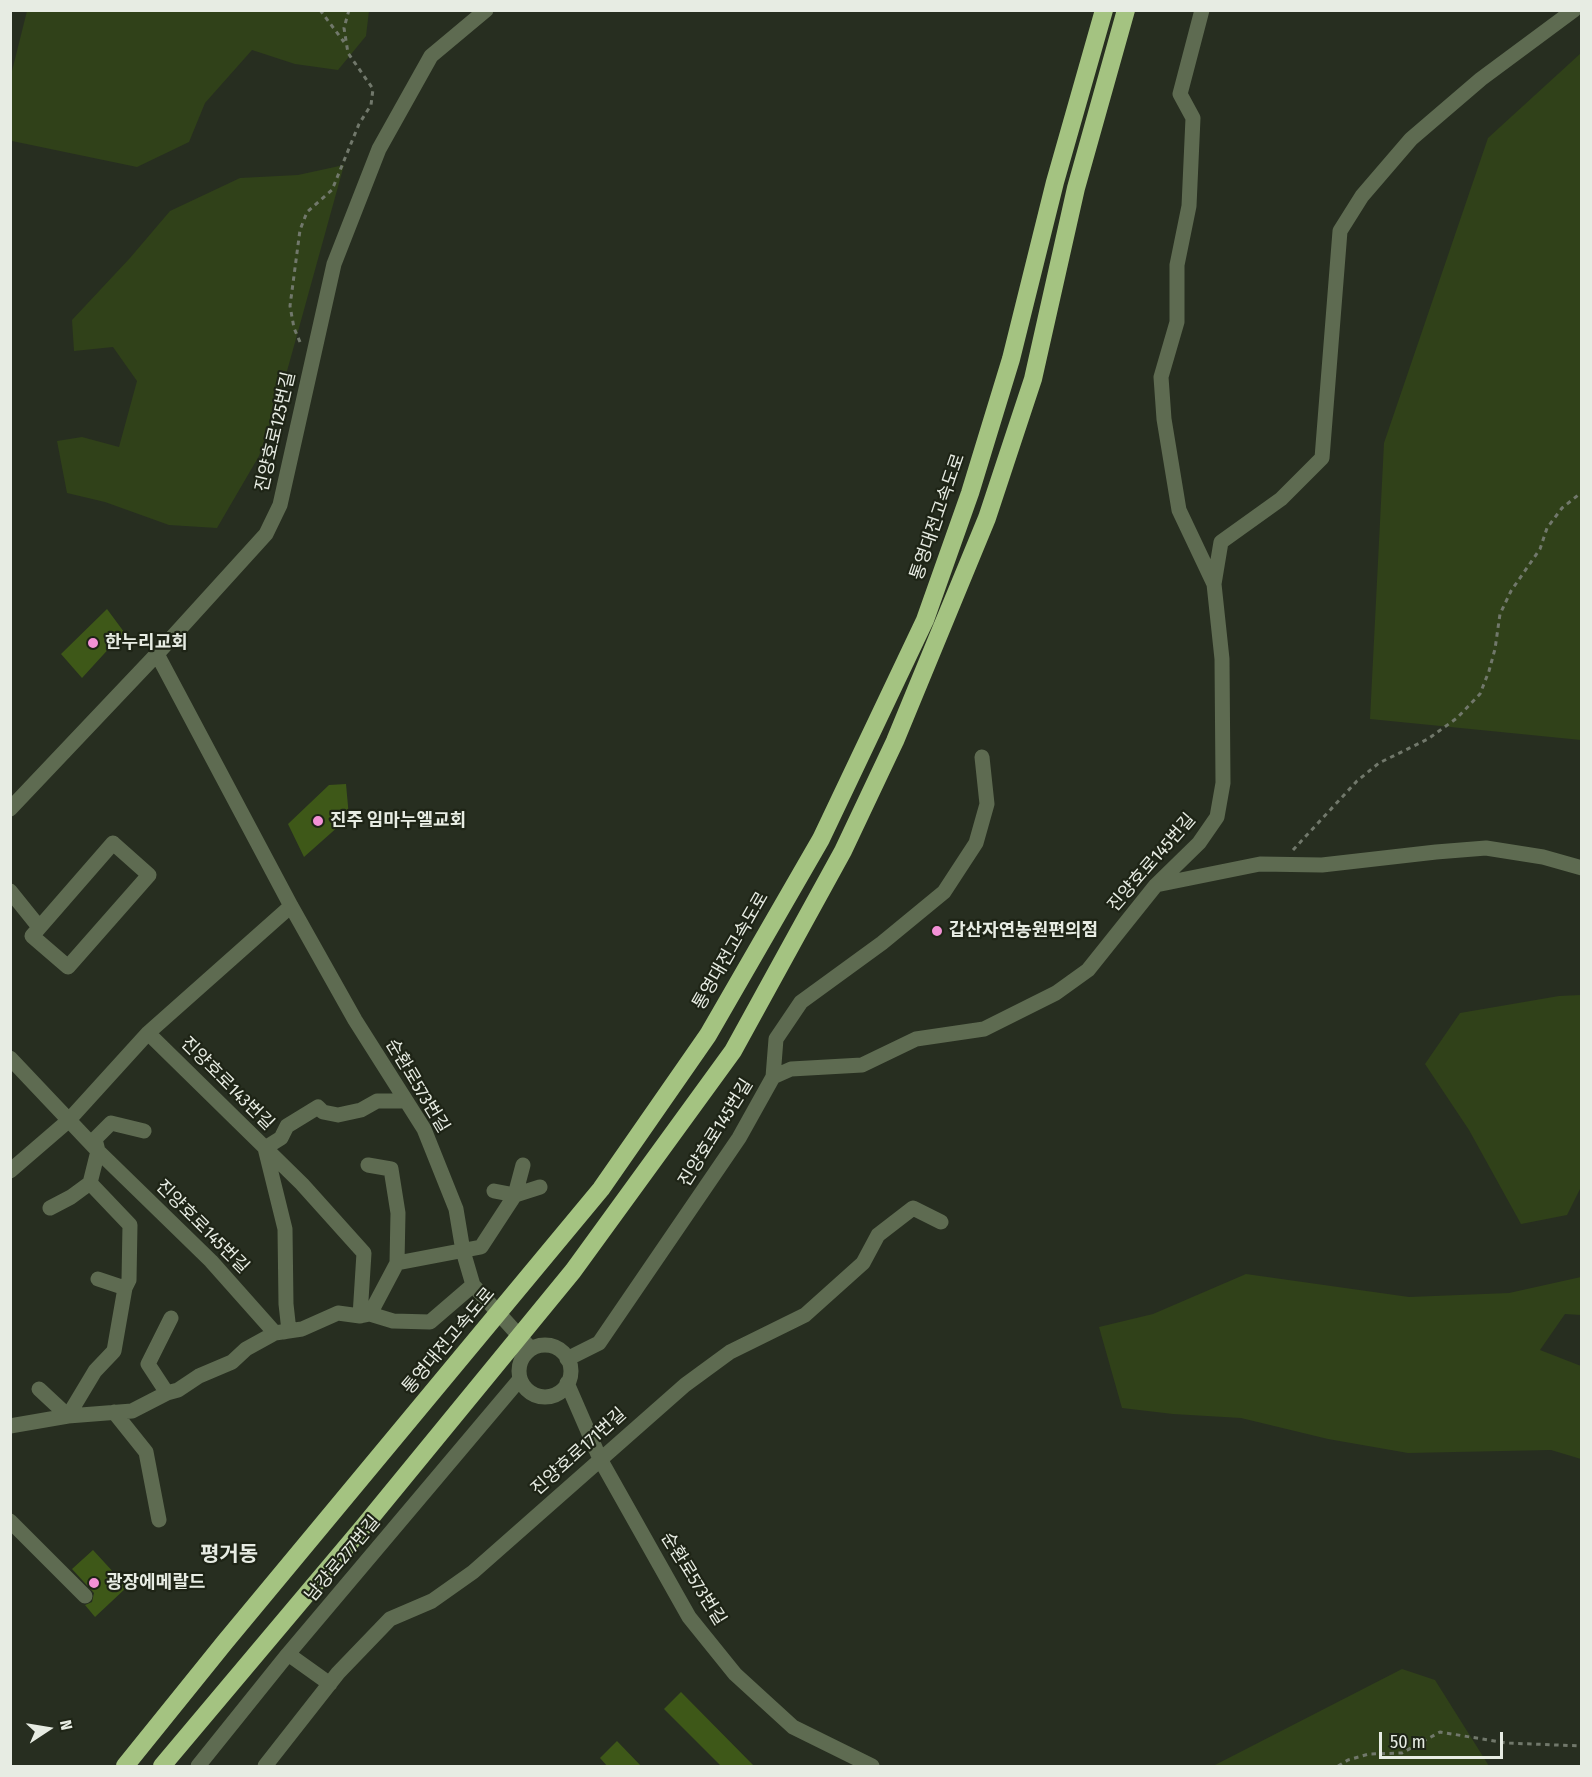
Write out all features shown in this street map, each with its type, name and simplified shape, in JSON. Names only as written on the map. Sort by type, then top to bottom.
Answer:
[{"type":"highway","name":"통영대전고속도로","points":[[125,1767],[225,1642],[601,1190],[708,1035],[821,839],[924,620],[970,493],[1011,359],[1055,182],[1104,10]]},
{"type":"highway","points":[[162,1767],[573,1271],[733,1051],[843,851],[895,741],[987,518],[1033,379],[1076,188],[1126,10]]},
{"type":"street","name":"진양호로125번길","points":[[10,809],[157,654],[266,534],[280,505],[334,264],[379,150],[431,56],[486,10]]},
{"type":"street","points":[[1202,10],[1180,94],[1193,118],[1189,206],[1177,265],[1177,322],[1161,377],[1164,419],[1179,510],[1214,584]]},
{"type":"street","points":[[1214,584],[1221,542],[1281,499],[1322,458],[1340,231],[1362,196],[1411,138],[1481,79],[1574,10]]},
{"type":"street","name":"진양호로145번길","points":[[567,1359],[599,1343],[740,1138],[773,1077],[791,1069],[862,1065],[916,1039],[984,1029],[1056,993],[1088,970],[1156,885],[1199,843],[1217,816],[1223,783],[1222,659],[1214,584]]},
{"type":"street","name":"순환로573번길","points":[[157,654],[291,906],[355,1020],[424,1129],[456,1209],[473,1285],[531,1349]]},
{"type":"street","points":[[773,1077],[776,1039],[801,1002],[882,943],[944,892],[976,843],[987,804],[982,757]]},
{"type":"street","points":[[113,843],[149,875],[68,967],[32,936],[39,927],[113,843]]},
{"type":"street","points":[[1156,885],[1260,864],[1322,865],[1486,848],[1544,857],[1581,868]]},
{"type":"street","points":[[10,891],[39,927]]},
{"type":"street","points":[[10,1172],[68,1121],[148,1034],[291,906]]},
{"type":"street","name":"진양호로143번길","points":[[148,1034],[265,1148],[281,1138],[287,1126],[318,1107],[322,1112],[338,1115],[361,1110],[377,1101],[406,1101]]},
{"type":"street","points":[[10,1058],[68,1121]]},
{"type":"street","name":"진양호로145번길","points":[[68,1121],[280,1332]]},
{"type":"street","points":[[50,1208],[71,1197],[90,1183],[98,1151],[95,1139],[111,1123],[144,1131]]},
{"type":"street","points":[[265,1148],[302,1184],[364,1253],[365,1315]]},
{"type":"street","points":[[265,1148],[285,1229],[286,1304],[289,1331],[280,1332]]},
{"type":"street","points":[[365,1315],[397,1263],[398,1214],[391,1168],[368,1165]]},
{"type":"street","points":[[397,1263],[481,1247],[515,1195],[523,1165]]},
{"type":"street","points":[[68,1416],[95,1371],[114,1351],[125,1288],[129,1280],[130,1225],[90,1183]]},
{"type":"street","points":[[494,1191],[515,1195],[540,1187]]},
{"type":"street","name":"진양호로171번길","points":[[265,1767],[338,1673],[390,1619],[432,1601],[473,1572],[685,1385],[730,1352],[805,1315],[863,1263],[878,1235],[914,1208],[941,1222]]},
{"type":"street","points":[[98,1280],[125,1288]]},
{"type":"street","points":[[10,1426],[68,1416],[132,1411],[232,1362],[246,1349],[280,1332],[302,1329],[338,1312],[393,1321],[430,1322],[473,1285]]},
{"type":"street","points":[[167,1393],[148,1364],[171,1318]]},
{"type":"street","points":[[538,1346],[555,1347],[567,1359],[570,1375],[567,1383],[555,1395],[538,1396],[524,1387],[520,1379],[520,1362],[531,1349],[538,1346]]},
{"type":"street","name":"남강로277번길","points":[[198,1767],[288,1654],[520,1379]]},
{"type":"street","name":"순환로573번길","points":[[567,1383],[600,1459],[689,1617],[735,1674],[793,1727],[872,1767]]},
{"type":"street","points":[[39,1389],[68,1416]]},
{"type":"street","points":[[114,1412],[146,1452],[159,1520]]},
{"type":"street","points":[[10,1521],[85,1596]]},
{"type":"street","points":[[288,1654],[330,1684]]},
{"type":"path","points":[[320,10],[345,43]]},
{"type":"path","points":[[312,361],[302,347],[294,328],[290,306],[300,230],[307,212],[332,190],[359,124],[371,105],[373,89],[348,53],[344,28],[349,10]]},
{"type":"path","points":[[1280,864],[1357,781],[1379,763],[1428,740],[1456,718],[1480,694],[1489,671],[1500,614],[1511,591],[1540,549],[1547,528],[1562,508],[1581,492]]},
{"type":"path","points":[[1338,1767],[1348,1760],[1369,1754],[1402,1753],[1440,1732],[1506,1743],[1581,1746]]},
{"type":"green space","points":[[27,10],[369,11],[366,36],[338,70],[295,64],[252,50],[205,103],[189,142],[137,167],[12,141],[11,75]]},
{"type":"green space","points":[[1581,53],[1581,740],[1370,719],[1384,443],[1488,138]]},
{"type":"green space","points":[[344,165],[284,382],[259,456],[217,528],[169,525],[105,502],[67,493],[57,441],[82,437],[119,447],[137,381],[113,347],[74,351],[72,320],[170,211],[240,178],[298,175]]},
{"type":"green space","points":[[1581,995],[1581,1187],[1567,1215],[1521,1224],[1469,1130],[1425,1064],[1460,1013],[1559,996]]},
{"type":"green space","points":[[1246,1274],[1409,1297],[1509,1293],[1581,1277],[1581,1315],[1565,1314],[1540,1350],[1581,1366],[1581,1459],[1551,1450],[1408,1453],[1328,1439],[1241,1418],[1122,1408],[1099,1327],[1153,1314]]},
{"type":"green space","points":[[1402,1669],[1435,1680],[1489,1766],[1213,1766]]},
{"type":"building","name":"한누리교회","points":[[107,609],[124,632],[82,678],[61,654]]},
{"type":"building","name":"진주 임마누엘교회","points":[[346,784],[349,817],[304,857],[288,824],[329,785]]},
{"type":"building","name":"광장에메랄드","points":[[93,1550],[127,1587],[95,1617],[85,1605],[92,1602],[94,1593],[72,1569]]},
{"type":"building","points":[[681,1692],[755,1767],[722,1767],[664,1709]]},
{"type":"building","points":[[617,1741],[642,1767],[608,1767],[600,1758]]},
{"type":"place","name":"한누리교회","points":[[93,643]]},
{"type":"place","name":"진주 임마누엘교회","points":[[318,821]]},
{"type":"place","name":"갑산자연농원편의점","points":[[937,931]]},
{"type":"place","name":"광장에메랄드","points":[[94,1583]]},
{"type":"district","name":"평거동","points":[[229,1555]]}]
